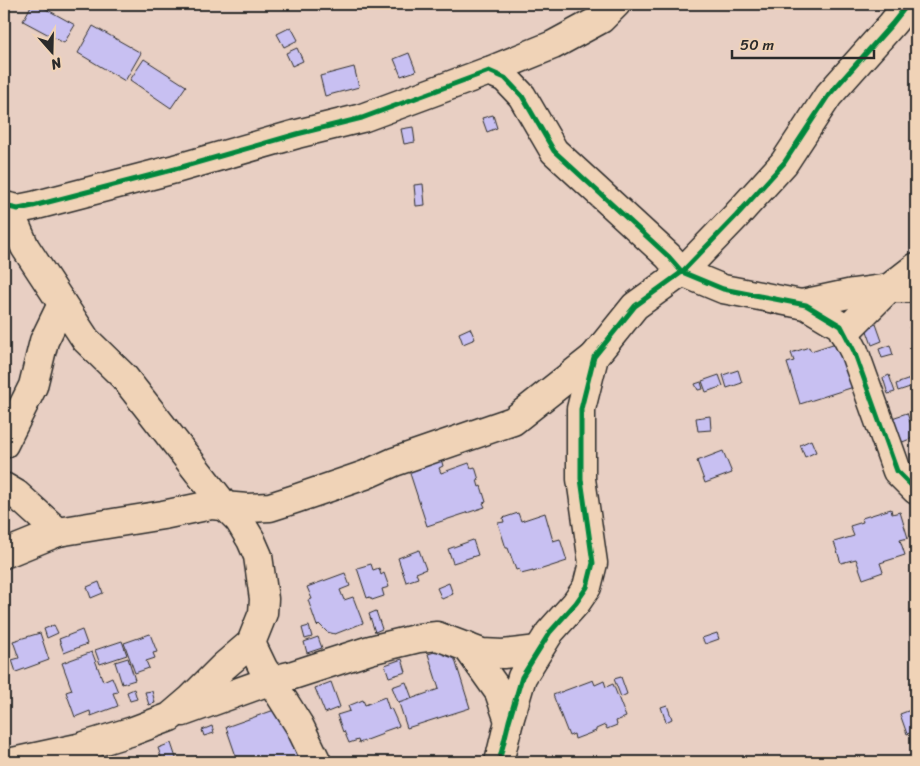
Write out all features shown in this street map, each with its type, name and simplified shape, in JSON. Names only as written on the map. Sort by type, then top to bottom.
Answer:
[{"type":"street","points":[[4,206],[18,209],[33,206],[362,118],[553,45],[601,19],[616,4]]},
{"type":"street","points":[[4,554],[58,532],[163,515],[211,505],[247,508],[270,506],[365,475],[394,462],[513,421],[594,357],[636,306],[682,272],[736,216],[784,163],[828,96],[908,4]]},
{"type":"street","points":[[489,71],[505,78],[522,96],[554,151],[668,256],[682,272],[723,290],[806,305],[840,326],[854,351],[897,471],[913,484]]},
{"type":"street","points":[[4,206],[15,224],[25,247],[86,340],[124,377],[224,505],[239,520],[258,556],[264,599],[263,612],[251,643],[170,717]]},
{"type":"street","points":[[844,332],[889,288],[916,267]]},
{"type":"street","points":[[802,304],[889,288],[916,288]]},
{"type":"street","points":[[4,444],[33,386],[44,341],[62,304]]},
{"type":"street","points":[[499,762],[522,677],[550,632],[576,603],[587,586],[593,563],[581,479],[581,409],[594,357]]},
{"type":"street","points":[[4,487],[16,494],[58,532]]},
{"type":"street","points":[[13,762],[78,748],[133,731],[272,680],[370,650],[419,638],[437,636],[482,653],[503,654],[538,650]]},
{"type":"street","points":[[251,643],[263,668],[299,725],[317,762]]},
{"type":"street","points":[[467,648],[499,692],[510,721]]},
{"type":"building","points":[[32,4],[37,4],[75,25],[64,43],[23,21]]},
{"type":"building","points":[[93,26],[141,53],[125,81],[78,53]]},
{"type":"building","points":[[291,27],[298,40],[284,47],[277,34]]},
{"type":"building","points":[[297,48],[303,61],[292,66],[286,53]]},
{"type":"building","points":[[409,53],[416,71],[401,76],[394,59]]},
{"type":"building","points":[[144,59],[186,86],[171,108],[130,80]]},
{"type":"building","points":[[354,67],[359,87],[325,96],[320,76]]},
{"type":"building","points":[[493,115],[497,128],[487,132],[482,118]]},
{"type":"building","points":[[413,127],[415,142],[404,144],[401,129]]},
{"type":"building","points":[[423,184],[425,205],[416,206],[414,185]]},
{"type":"building","points":[[876,324],[882,341],[872,345],[866,328]]},
{"type":"building","points":[[916,324],[916,349],[909,327]]},
{"type":"building","points":[[470,328],[475,339],[463,344],[459,333]]},
{"type":"building","points":[[839,342],[857,386],[800,404],[787,363],[794,361],[791,353],[809,347],[811,351]]},
{"type":"building","points":[[890,345],[893,355],[882,358],[879,349]]},
{"type":"building","points":[[738,370],[742,383],[727,388],[723,375]]},
{"type":"building","points":[[719,375],[723,386],[706,392],[702,381]]},
{"type":"building","points":[[889,375],[895,392],[888,394],[883,378]]},
{"type":"building","points":[[913,378],[916,385],[898,391],[896,384]]},
{"type":"building","points":[[701,382],[703,389],[698,390],[695,384]]},
{"type":"building","points":[[907,413],[915,437],[900,443],[892,418]]},
{"type":"building","points":[[710,416],[711,430],[698,431],[696,418]]},
{"type":"building","points":[[811,440],[816,452],[805,457],[800,445]]},
{"type":"building","points":[[723,451],[732,473],[705,483],[697,461]]},
{"type":"building","points":[[440,455],[443,466],[439,468],[441,473],[469,463],[471,468],[475,467],[479,487],[481,486],[486,502],[483,503],[485,507],[427,526],[406,461]]},
{"type":"building","points":[[891,509],[892,514],[900,512],[908,538],[900,540],[905,555],[880,563],[883,572],[863,579],[856,559],[841,563],[834,542],[854,536],[850,526],[863,522],[862,518]]},
{"type":"building","points":[[518,513],[521,521],[545,513],[553,541],[560,539],[567,561],[533,572],[521,574],[519,569],[516,570],[498,523],[504,522],[503,518]]},
{"type":"building","points":[[473,540],[478,555],[453,563],[448,549]]},
{"type":"building","points":[[419,550],[426,569],[416,573],[418,578],[406,582],[398,558]]},
{"type":"building","points":[[371,564],[373,570],[379,568],[381,575],[384,573],[389,587],[382,589],[384,596],[372,600],[370,597],[367,598],[357,568]]},
{"type":"building","points":[[345,573],[350,586],[340,590],[344,600],[353,597],[363,623],[335,634],[327,632],[319,624],[317,626],[308,600],[312,599],[307,587]]},
{"type":"building","points":[[99,582],[103,593],[91,598],[87,587]]},
{"type":"building","points":[[449,583],[453,594],[442,599],[437,588]]},
{"type":"building","points":[[376,611],[382,629],[375,632],[369,614]]},
{"type":"building","points":[[54,625],[58,633],[47,638],[44,629]]},
{"type":"building","points":[[309,626],[312,637],[305,639],[302,628]]},
{"type":"building","points":[[82,630],[87,644],[64,653],[59,639]]},
{"type":"building","points":[[40,633],[49,660],[16,672],[12,660],[19,658],[13,641]]},
{"type":"building","points":[[717,633],[719,639],[705,644],[702,638]]},
{"type":"building","points":[[150,634],[157,652],[153,653],[155,658],[146,661],[149,668],[135,673],[124,643]]},
{"type":"building","points":[[318,637],[322,648],[307,653],[304,642]]},
{"type":"building","points":[[122,641],[127,655],[100,664],[95,650]]},
{"type":"building","points":[[451,647],[470,708],[407,728],[399,703],[439,689],[428,654]]},
{"type":"building","points":[[92,652],[103,681],[112,677],[118,692],[113,693],[118,706],[91,716],[90,711],[75,717],[66,692],[72,690],[62,663]]},
{"type":"building","points":[[128,658],[135,680],[122,684],[115,662]]},
{"type":"building","points":[[402,659],[406,672],[389,677],[385,665]]},
{"type":"building","points":[[621,677],[627,694],[621,697],[614,679]]},
{"type":"building","points":[[593,680],[595,685],[604,681],[606,687],[613,684],[626,717],[616,721],[617,725],[607,729],[605,725],[596,729],[596,731],[575,739],[574,734],[569,736],[553,695]]},
{"type":"building","points":[[331,682],[340,707],[325,713],[315,688]]},
{"type":"building","points":[[406,682],[412,698],[398,702],[392,687]]},
{"type":"building","points":[[134,689],[137,699],[130,701],[127,692]]},
{"type":"building","points":[[152,691],[155,703],[149,705],[145,692]]},
{"type":"building","points":[[385,697],[389,709],[391,708],[399,726],[359,743],[358,740],[349,743],[337,715],[350,711],[348,706],[363,700],[365,705]]},
{"type":"building","points":[[667,705],[672,719],[666,722],[661,707]]},
{"type":"building","points":[[280,708],[298,759],[288,762],[238,762],[226,727]]},
{"type":"building","points":[[916,708],[916,731],[907,734],[900,714]]},
{"type":"building","points":[[212,726],[214,733],[204,736],[202,730]]},
{"type":"building","points":[[171,743],[177,761],[163,762],[158,748]]},
{"type":"cycle path","points":[[499,762],[522,677],[550,632],[576,603],[587,587],[593,563],[581,479],[581,409],[594,357],[635,306],[682,272],[784,163],[828,96],[908,4]]},
{"type":"cycle path","points":[[4,206],[18,209],[33,206],[362,118],[489,71],[505,78],[522,96],[554,151],[668,256],[682,272],[723,289],[806,305],[841,326],[854,351],[897,471],[916,490]]}]
